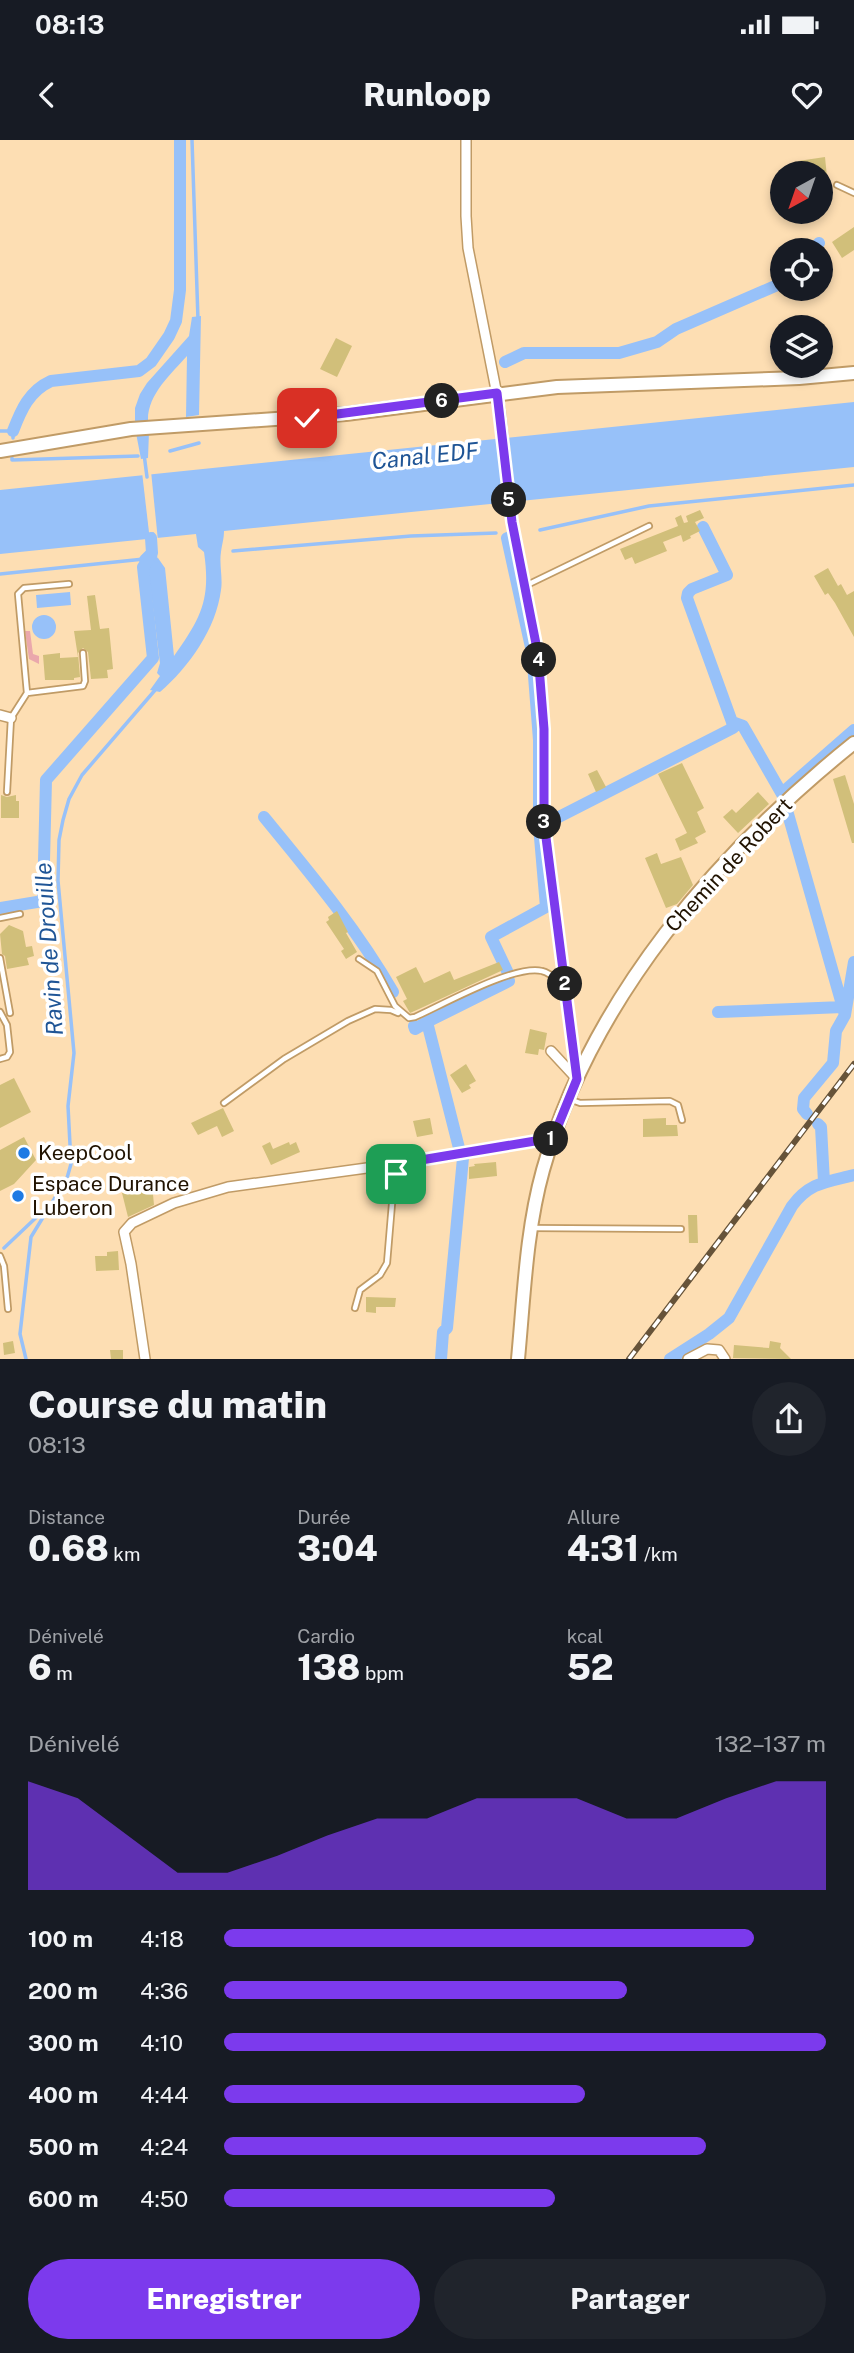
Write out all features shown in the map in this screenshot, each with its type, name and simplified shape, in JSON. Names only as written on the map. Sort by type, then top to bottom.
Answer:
[{"type":"main road","points":[[0,451],[131,429],[346,414],[557,387],[799,378],[854,373]]},
{"type":"main road","name":"Chemin de Robert","points":[[518,1359],[531,1228],[543,1170],[577,1079],[618,1003],[674,922],[715,874],[797,792],[854,743]]},
{"type":"street","points":[[466,140],[468,248],[500,410],[512,522],[539,666],[544,745],[544,822],[577,1079]]},
{"type":"street","points":[[0,716],[11,718]]},
{"type":"street","points":[[551,1051],[577,1079]]},
{"type":"street","points":[[145,1359],[131,1264],[124,1242],[124,1232],[132,1223],[174,1203],[228,1187],[403,1163],[553,1138]]},
{"type":"street","points":[[688,1359],[712,1348],[719,1350],[725,1359]]},
{"type":"lane","points":[[837,185],[854,193]]},
{"type":"lane","points":[[524,586],[649,526]]},
{"type":"lane","points":[[8,792],[11,718],[27,693],[18,594],[24,588],[69,584]]},
{"type":"lane","points":[[27,693],[83,686],[83,653]]},
{"type":"lane","points":[[0,918],[20,915]]},
{"type":"lane","points":[[0,958],[10,1013]]},
{"type":"lane","points":[[359,959],[377,971],[395,1006],[405,1016]]},
{"type":"lane","points":[[225,1103],[284,1059],[366,1012],[382,1009],[415,1017],[506,976],[525,971],[549,973],[566,987]]},
{"type":"lane","points":[[0,1012],[6,1025],[10,1052],[7,1057],[0,1059]]},
{"type":"lane","points":[[569,1099],[580,1103],[674,1101],[679,1107],[682,1120]]},
{"type":"lane","points":[[355,1308],[360,1290],[380,1275],[387,1263],[394,1180],[403,1163]]},
{"type":"lane","points":[[531,1228],[681,1229]]},
{"type":"lane","points":[[0,1256],[4,1266],[8,1309]]},
{"type":"shaded area","points":[[25,631],[30,631],[33,654],[39,656],[39,664],[29,659]]},
{"type":"water","points":[[201,316],[199,415],[186,417],[187,356],[167,378],[151,402],[148,421],[135,422],[135,408],[140,394],[189,336],[192,317]]},
{"type":"water","name":"Canal EDF","points":[[854,402],[854,467],[224,531],[221,590],[213,619],[191,659],[160,692],[150,690],[160,676],[157,673],[160,663],[148,568],[152,559],[158,558],[165,568],[174,656],[197,619],[205,596],[204,552],[198,547],[196,534],[0,554],[0,490]]},
{"type":"water","points":[[149,432],[148,458],[141,459],[136,433]]},
{"type":"water","points":[[70,592],[71,605],[37,608],[36,595]]},
{"type":"water","points":[[39,615],[49,615],[56,622],[56,632],[49,639],[39,639],[32,632],[32,622]]},
{"type":"pier","points":[[151,471],[158,541],[150,541],[142,472]]},
{"type":"building","points":[[825,157],[825,161],[798,161]]},
{"type":"building","points":[[854,227],[854,250],[842,258],[833,241]]},
{"type":"building","points":[[336,338],[352,346],[337,377],[320,369]]},
{"type":"building","points":[[700,510],[704,518],[695,522],[700,531],[690,536],[691,538],[683,542],[681,535],[663,542],[667,551],[635,564],[632,557],[625,560],[620,549],[678,526],[675,518],[681,515],[684,523],[688,522],[686,516]]},
{"type":"building","points":[[828,568],[838,586],[841,584],[847,595],[854,591],[854,637],[835,603],[828,593],[825,595],[814,576]]},
{"type":"building","points":[[95,595],[100,629],[109,628],[113,669],[107,670],[108,678],[91,679],[88,652],[83,648],[78,653],[80,677],[74,680],[45,680],[43,655],[60,653],[60,658],[78,657],[74,631],[91,630],[87,596]]},
{"type":"building","points":[[682,763],[704,808],[697,812],[706,832],[695,838],[698,843],[680,851],[675,839],[687,833],[658,774]]},
{"type":"building","points":[[597,770],[606,787],[596,792],[588,774]]},
{"type":"building","points":[[845,775],[854,804],[854,843],[833,779]]},
{"type":"building","points":[[758,792],[769,804],[738,833],[723,817],[732,809],[736,813]]},
{"type":"building","points":[[1,795],[16,795],[16,801],[19,801],[19,818],[1,818]]},
{"type":"building","points":[[657,853],[661,864],[681,857],[693,885],[677,904],[666,908],[645,858]]},
{"type":"building","points":[[337,911],[357,952],[346,959],[341,951],[344,949],[326,922],[328,917]]},
{"type":"building","points":[[9,925],[23,931],[26,947],[32,946],[34,956],[27,958],[29,965],[7,969],[0,934]]},
{"type":"building","points":[[499,962],[503,970],[410,1013],[403,1001],[407,999],[396,977],[416,967],[424,983],[450,971],[454,980]]},
{"type":"building","points":[[530,1029],[547,1033],[544,1050],[539,1049],[538,1055],[525,1053]]},
{"type":"building","points":[[466,1064],[476,1081],[462,1093],[450,1075]]},
{"type":"building","points":[[14,1078],[31,1112],[0,1128],[0,1085]]},
{"type":"building","points":[[223,1108],[234,1131],[222,1137],[217,1126],[198,1135],[191,1123]]},
{"type":"building","points":[[430,1118],[433,1134],[417,1137],[413,1121]]},
{"type":"building","points":[[666,1118],[666,1125],[677,1125],[678,1136],[643,1137],[643,1119]]},
{"type":"building","points":[[24,1137],[36,1160],[14,1184],[0,1191],[0,1150]]},
{"type":"building","points":[[270,1142],[273,1149],[296,1142],[300,1152],[271,1165],[262,1146]]},
{"type":"building","points":[[496,1162],[497,1176],[469,1179],[469,1167]]},
{"type":"building","points":[[152,1184],[154,1205],[128,1217],[122,1193]]},
{"type":"building","points":[[688,1215],[697,1215],[698,1243],[689,1243]]},
{"type":"building","points":[[118,1251],[119,1270],[96,1271],[95,1256],[107,1256],[107,1252]]},
{"type":"building","points":[[366,1297],[396,1298],[395,1307],[376,1307],[376,1313],[366,1312]]},
{"type":"building","points":[[13,1341],[15,1353],[4,1355],[3,1343]]},
{"type":"building","points":[[770,1341],[781,1343],[780,1348],[791,1359],[733,1358],[734,1345],[769,1348]]},
{"type":"building","points":[[110,1350],[123,1350],[123,1359],[111,1359]]},
{"type":"waterway","points":[[13,431],[27,402],[43,385],[51,381],[139,371],[151,362],[169,336],[176,321],[180,290],[180,140]]},
{"type":"waterway","points":[[192,140],[198,320]]},
{"type":"waterway","points":[[505,362],[524,353],[619,353],[657,342],[676,329],[770,288]]},
{"type":"waterway","points":[[0,431],[13,431],[13,438]]},
{"type":"waterway","points":[[170,451],[199,443]]},
{"type":"waterway","points":[[144,454],[147,477]]},
{"type":"waterway","points":[[12,458],[138,456]]},
{"type":"waterway","points":[[540,530],[649,506],[854,485]]},
{"type":"waterway","points":[[703,527],[727,575],[692,589],[687,598],[732,722],[743,726],[782,794]]},
{"type":"waterway","points":[[233,551],[411,536],[496,533]]},
{"type":"waterway","points":[[153,534],[156,561]]},
{"type":"waterway","points":[[0,908],[43,901],[46,780],[153,658],[143,567],[147,562],[145,560],[152,553],[151,538]]},
{"type":"waterway","points":[[507,538],[532,652]]},
{"type":"waterway","points":[[0,574],[144,559]]},
{"type":"waterway","points":[[508,973],[491,937],[546,907],[539,826],[539,740],[533,663]]},
{"type":"waterway","name":"Ravin de Drouille","points":[[26,1359],[20,1334],[31,1237],[67,1178],[71,1164],[68,1106],[74,1053],[58,881],[59,840],[69,799],[82,775],[156,689]]},
{"type":"waterway","points":[[549,822],[733,728],[732,722]]},
{"type":"waterway","points":[[782,793],[854,730]]},
{"type":"waterway","points":[[786,807],[845,1015]]},
{"type":"waterway","points":[[264,817],[316,880],[393,992]]},
{"type":"waterway","points":[[807,1114],[803,1109],[804,1098],[833,1063],[836,1031],[845,1015],[854,962]]},
{"type":"waterway","points":[[427,1022],[509,981]]},
{"type":"waterway","points":[[718,1012],[843,1007]]},
{"type":"waterway","points":[[414,1026],[415,1029],[427,1022],[460,1152]]},
{"type":"waterway","points":[[818,1124],[821,1127],[824,1182]]},
{"type":"waterway","points":[[441,1359],[443,1332],[447,1328],[463,1158]]},
{"type":"waterway","points":[[670,1359],[729,1318],[799,1198],[812,1187],[854,1175]]},
{"type":"waterway","points":[[4,1248],[43,1211]]},
{"type":"railway","points":[[629,1359],[854,1064]]},
{"type":"place","name":"KeepCool","points":[[24,1153]]},
{"type":"place","name":"Espace Durance Luberon","points":[[18,1196]]},
{"type":"route","points":[[307,418],[497,393],[512,522],[538,654],[544,729],[544,822],[577,1079],[553,1138],[403,1163],[396,1174]]}]
